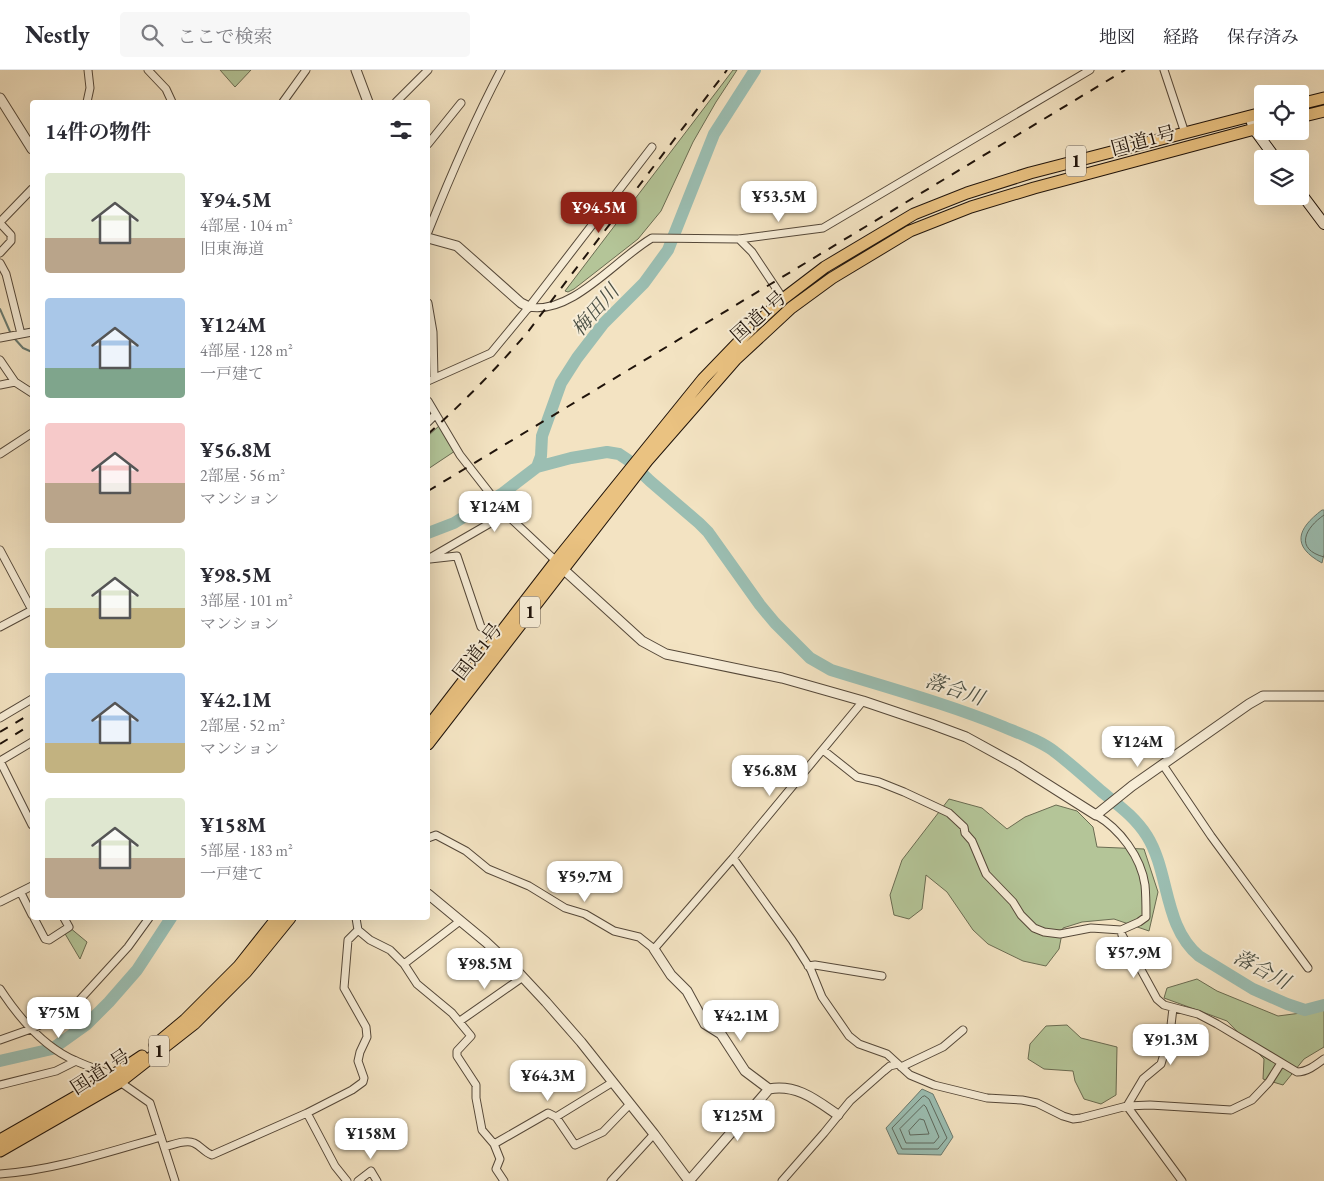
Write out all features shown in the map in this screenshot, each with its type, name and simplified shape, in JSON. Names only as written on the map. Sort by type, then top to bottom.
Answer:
[{"type":"highway","points":[[1309,102],[1324,98]]},
{"type":"highway","points":[[1309,115],[1324,111]]},
{"type":"highway","name":"国道1号","points":[[787,303],[825,267],[914,214],[967,193],[1030,173],[1254,115]]},
{"type":"highway","name":"国道1号","points":[[430,724],[497,637],[559,565],[644,459],[703,379],[755,325],[787,303],[910,231],[972,207],[1034,188],[1254,129]]},
{"type":"highway","name":"国道1号","points":[[430,741],[559,565]]},
{"type":"highway","name":"国道1号","points":[[0,1140],[116,1079],[185,1020],[239,966],[275,920]]},
{"type":"highway","name":"国道1号","points":[[0,1151],[116,1079],[194,1024],[246,972],[288,920]]},
{"type":"main road","points":[[1250,116],[1254,122]]},
{"type":"main road","points":[[1309,204],[1324,224]]},
{"type":"street","points":[[87,100],[90,88],[88,70]]},
{"type":"street","points":[[148,70],[166,89],[171,100]]},
{"type":"street","points":[[284,100],[306,70]]},
{"type":"street","points":[[356,70],[367,100]]},
{"type":"street","points":[[398,100],[428,70]]},
{"type":"street","points":[[430,227],[484,102],[501,70]]},
{"type":"street","points":[[430,239],[457,246],[521,303],[529,307],[546,308],[562,304],[652,238],[739,238],[824,228],[1090,70]]},
{"type":"street","points":[[1164,70],[1185,133]]},
{"type":"street","points":[[0,98],[30,146]]},
{"type":"street","points":[[430,141],[460,103]]},
{"type":"street","points":[[430,315],[433,332],[431,379],[491,353],[529,307],[652,147]]},
{"type":"street","points":[[0,253],[11,241],[11,234],[0,223],[30,191]]},
{"type":"street","points":[[739,238],[752,252],[787,303]]},
{"type":"street","points":[[0,263],[6,274],[20,334]]},
{"type":"street","points":[[4,337],[30,332]]},
{"type":"street","points":[[0,360],[15,382],[30,392]]},
{"type":"street","points":[[0,385],[15,382]]},
{"type":"street","points":[[430,405],[460,455],[506,512],[559,565],[642,641],[666,654],[782,678],[863,701],[966,738],[1017,765],[1107,822],[1117,831],[1130,848],[1139,866],[1145,884],[1146,917],[1121,930],[1091,928],[1060,934],[1044,932],[1034,928],[990,878],[972,841],[965,833],[964,827],[950,813],[879,782],[857,777],[822,750]]},
{"type":"street","points":[[430,420],[435,415]]},
{"type":"street","points":[[0,454],[30,435]]},
{"type":"street","points":[[430,558],[506,512]]},
{"type":"street","points":[[0,550],[30,606]]},
{"type":"street","points":[[430,559],[457,556],[480,627],[497,637]]},
{"type":"street","points":[[0,627],[30,611]]},
{"type":"street","points":[[1096,815],[1248,704],[1263,696],[1324,696]]},
{"type":"street","points":[[0,718],[30,700]]},
{"type":"street","points":[[654,949],[733,858],[863,701]]},
{"type":"street","points":[[30,743],[0,761],[30,821]]},
{"type":"street","points":[[1163,765],[1211,836],[1308,968]]},
{"type":"street","points":[[430,837],[436,835],[466,851],[488,868],[529,886],[565,908],[585,914],[614,930],[639,937],[654,949],[671,975],[687,991],[706,1024],[721,1034],[745,1071],[769,1088],[778,1087],[808,1094],[838,1115]]},
{"type":"street","points":[[733,858],[792,940],[808,966],[822,997],[849,1036],[859,1044],[887,1054],[910,1075],[934,1085],[987,1098],[1037,1103],[1073,1119],[1127,1106],[1150,1105],[1231,1110],[1252,1100],[1269,1082],[1281,1063]]},
{"type":"street","points":[[0,902],[30,887]]},
{"type":"street","points":[[21,893],[30,910]]},
{"type":"street","points":[[430,896],[486,942],[523,977],[581,1042],[689,1181],[769,1088]]},
{"type":"street","points":[[35,920],[45,938],[49,940],[69,927],[65,920]]},
{"type":"street","points":[[0,1040],[33,1031],[75,1005],[128,947],[148,920]]},
{"type":"street","points":[[356,920],[358,930],[370,940],[390,950],[404,964],[417,984],[460,1021],[471,1036],[457,1051],[457,1056],[476,1085],[476,1098],[482,1130],[494,1144],[500,1159],[496,1169],[504,1181]]},
{"type":"street","points":[[404,964],[460,920]]},
{"type":"street","points":[[164,1147],[186,1142],[194,1143],[212,1155],[307,1113],[352,1090],[363,1082],[364,1078],[358,1061],[367,1037],[366,1027],[344,988],[348,940],[358,930]]},
{"type":"street","points":[[1121,930],[1122,936],[1157,999],[1164,1005],[1198,1014],[1297,1072],[1312,1068],[1324,1059]]},
{"type":"street","points":[[808,966],[815,965],[882,976]]},
{"type":"street","points":[[460,1021],[523,977]]},
{"type":"street","points":[[1,992],[33,1031],[54,1048],[75,1061],[92,1066],[116,1079],[150,1103],[175,1181]]},
{"type":"street","points":[[1127,1106],[1143,1079],[1160,1064],[1170,1034],[1174,1008]]},
{"type":"street","points":[[782,1181],[850,1101],[884,1071],[890,1066],[900,1065],[943,1047],[963,1030]]},
{"type":"street","points":[[0,1085],[56,1071],[75,1061]]},
{"type":"street","points":[[556,1117],[613,1082]]},
{"type":"street","points":[[494,1144],[548,1113],[556,1117],[575,1145],[603,1132],[630,1104]]},
{"type":"street","points":[[1127,1106],[1182,1181]]},
{"type":"street","points":[[307,1113],[335,1166],[347,1181]]},
{"type":"street","points":[[611,1181],[654,1134]]},
{"type":"street","points":[[0,1174],[54,1168],[161,1137]]},
{"type":"street","points":[[358,1181],[371,1171],[377,1181]]},
{"type":"green space","points":[[220,70],[251,70],[235,87]]},
{"type":"green space","points":[[733,70],[737,70],[693,142],[661,211],[638,239],[574,289],[568,292],[565,291]]},
{"type":"green space","points":[[440,425],[455,451],[430,468],[430,434]]},
{"type":"green space","points":[[949,799],[982,808],[1007,829],[1025,817],[1056,805],[1077,811],[1093,827],[1097,847],[1144,849],[1158,892],[1149,931],[1114,919],[1082,922],[1063,928],[1059,949],[1046,966],[1023,961],[988,944],[973,930],[947,892],[926,875],[922,909],[909,919],[894,915],[890,895],[902,860]]},
{"type":"green space","points":[[69,927],[87,942],[80,959],[64,932]]},
{"type":"green space","points":[[1197,979],[1217,991],[1278,1016],[1324,1010],[1324,1047],[1304,1059],[1283,1085],[1263,1079],[1264,1059],[1227,1021],[1164,998],[1167,988]]},
{"type":"green space","points":[[1067,1025],[1081,1038],[1117,1047],[1116,1095],[1101,1104],[1084,1099],[1075,1081],[1073,1071],[1044,1069],[1028,1059],[1030,1044],[1046,1026]]},
{"type":"water","points":[[1324,510],[1324,554],[1322,563],[1305,550],[1301,537],[1307,524]]},
{"type":"water","points":[[922,1089],[933,1094],[953,1137],[941,1155],[898,1154],[886,1128]]},
{"type":"waterway","name":"梅田川","points":[[430,532],[454,523],[503,493],[537,467],[541,456],[542,436],[561,383],[603,324],[644,283],[668,250],[714,134],[755,70]]},
{"type":"waterway","points":[[0,309],[11,334]]},
{"type":"waterway","points":[[14,338],[23,348],[30,351]]},
{"type":"waterway","name":"落合川","points":[[537,467],[571,458],[607,452],[619,454],[708,532],[760,605],[810,658],[831,670],[962,711],[1044,744],[1067,761],[1126,812],[1142,829],[1160,866],[1179,930],[1187,944],[1199,956],[1253,989],[1287,1004],[1305,1010],[1324,1005]]},
{"type":"waterway","name":"梅田川","points":[[0,1061],[52,1049],[87,1024],[137,970],[170,920]]},
{"type":"railway","points":[[430,432],[479,385],[527,333],[727,70]]},
{"type":"railway","points":[[430,490],[1125,70]]},
{"type":"railway","points":[[0,732],[30,714]]},
{"type":"railway","points":[[0,744],[30,725]]}]
